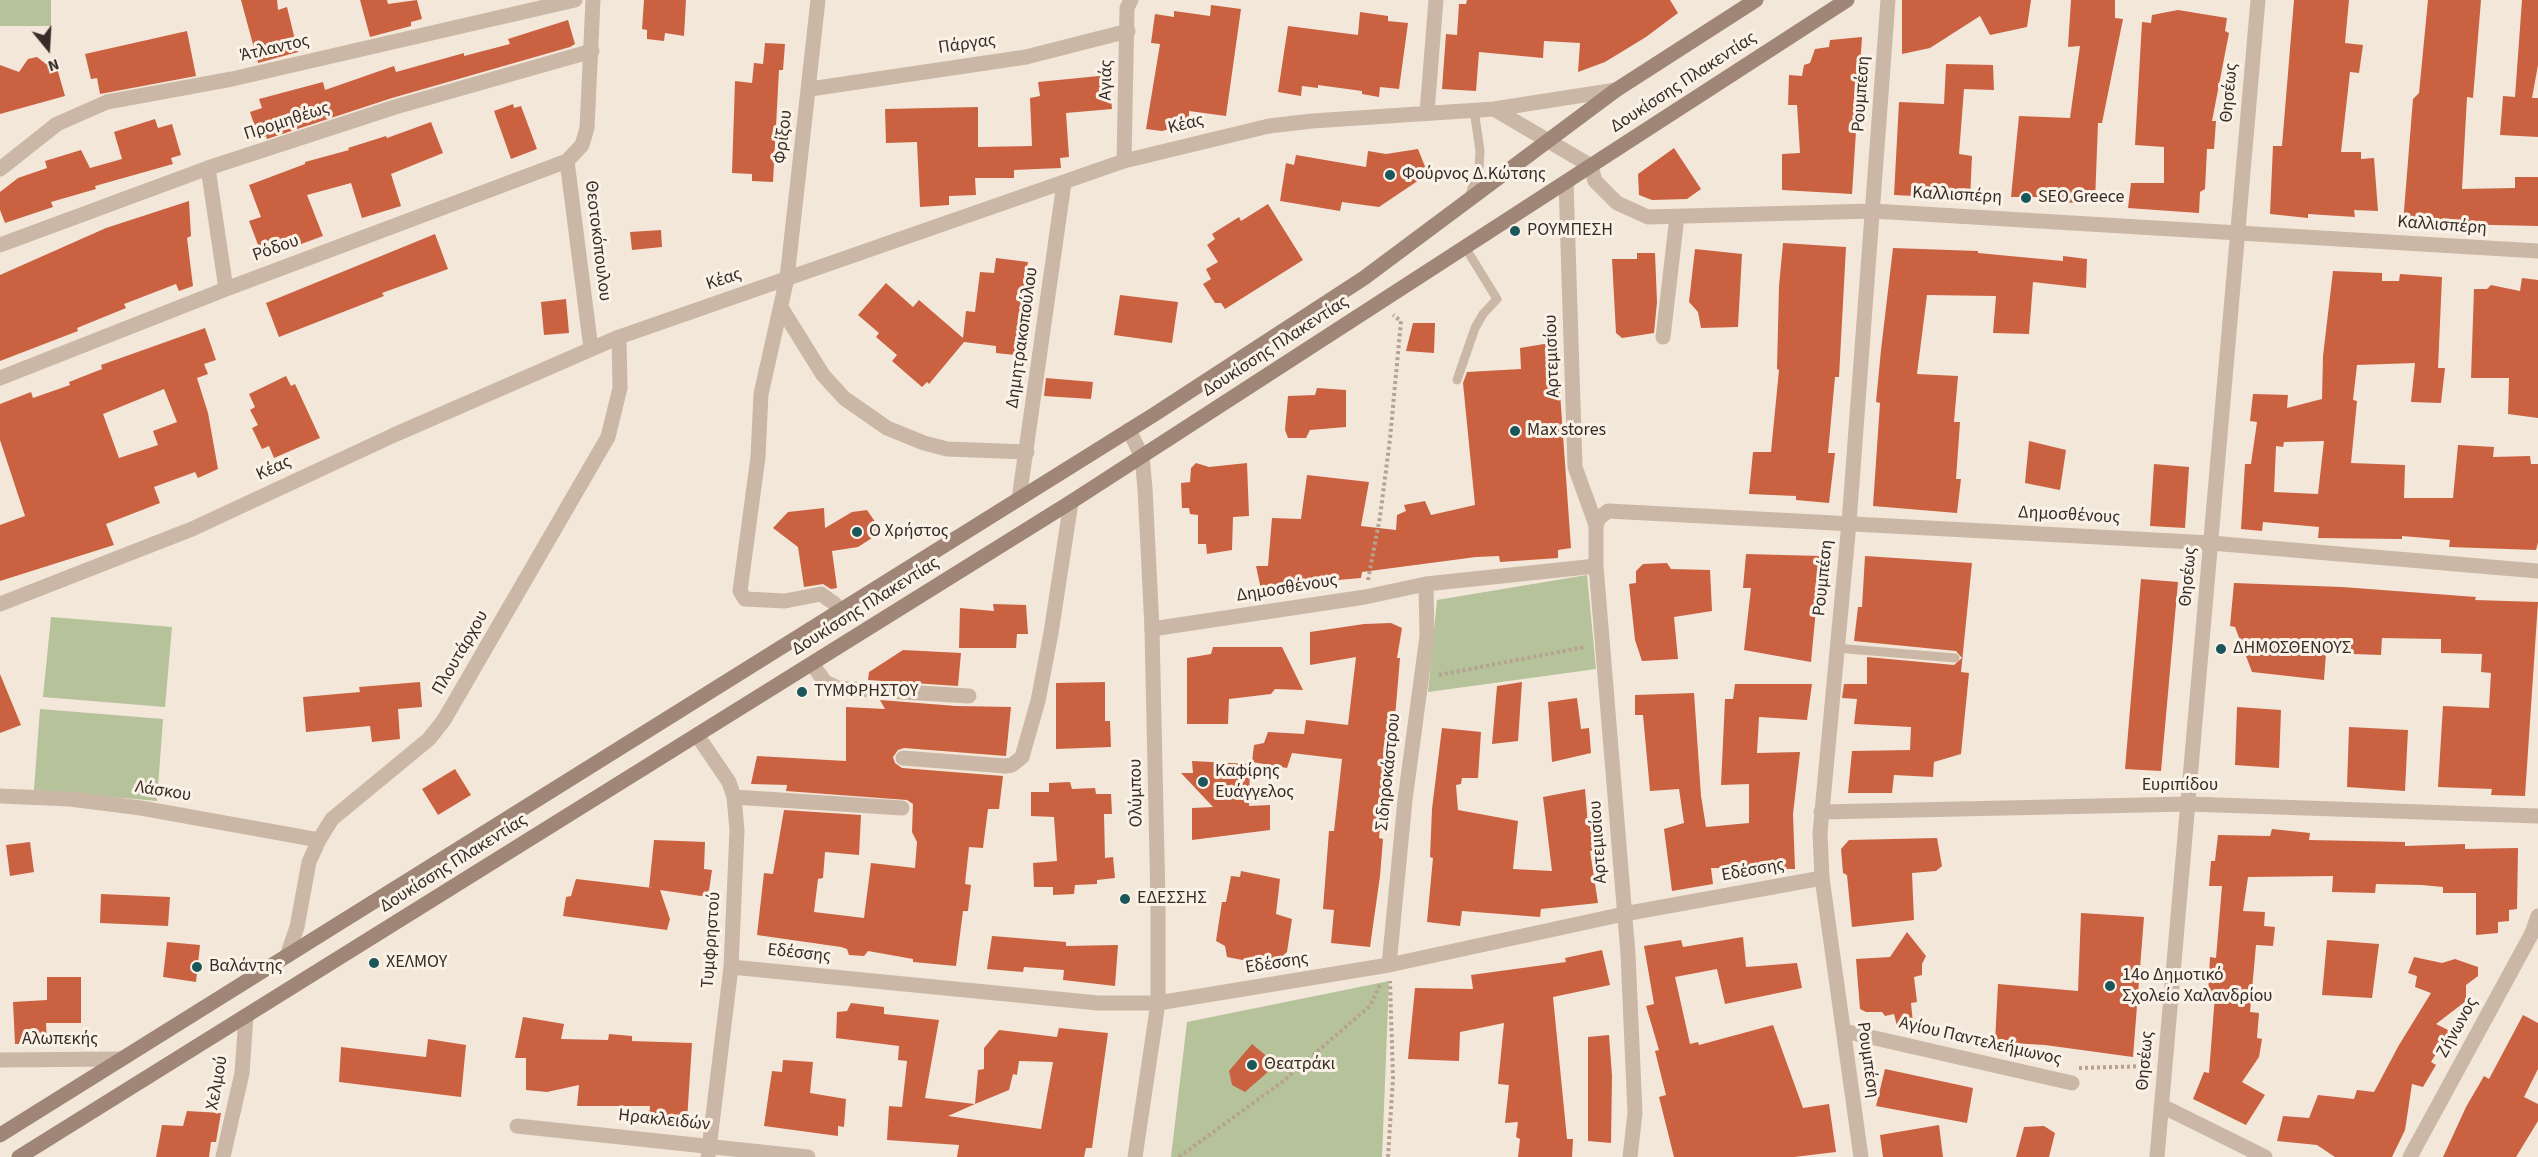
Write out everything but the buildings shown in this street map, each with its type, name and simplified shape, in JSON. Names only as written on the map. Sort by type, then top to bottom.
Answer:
[{"type":"main road","name":"Δουκίσσης Πλακεντίας","points":[[0,1135],[1129,430],[1364,278],[1616,90],[1756,0]]},
{"type":"main road","name":"Δουκίσσης Πλακεντίας","points":[[19,1157],[1071,502],[1847,0]]},
{"type":"street","name":"Άτλαντος","points":[[0,169],[57,124],[107,102],[232,79],[575,0]]},
{"type":"street","name":"Θεοτοκόπουλου","points":[[591,349],[567,161],[582,145],[587,128],[593,0]]},
{"type":"street","name":"Φρίξου","points":[[818,0],[810,89],[787,278],[762,394],[758,458],[740,594],[745,599],[785,601],[821,594],[835,604],[838,611],[833,615]]},
{"type":"street","name":"Αγιάς","points":[[1124,160],[1127,8],[1131,0]]},
{"type":"street","points":[[1426,112],[1436,0]]},
{"type":"street","name":"Ρουμπέση","points":[[1861,1157],[1822,878],[1821,812],[1849,523],[1888,0]]},
{"type":"street","name":"Θησέως","points":[[2157,1157],[2258,0]]},
{"type":"street","name":"Πάργας","points":[[810,89],[1026,57],[1128,31]]},
{"type":"street","name":"Προμηθέως","points":[[0,245],[208,168],[395,107],[592,51]]},
{"type":"street","name":"Κέας","points":[[0,604],[192,529],[394,435],[619,337],[1064,183],[1124,160],[1269,126],[1426,112],[1494,109],[1616,90]]},
{"type":"street","points":[[1494,109],[1549,139]]},
{"type":"street","name":"Καλλισπέρη","points":[[1549,139],[1591,166],[1595,181],[1628,210],[1648,217],[1873,211],[2538,251]]},
{"type":"street","name":"Ρόδου","points":[[0,378],[226,289],[567,161]]},
{"type":"street","points":[[208,168],[226,289]]},
{"type":"street","name":"Αρτεμισίου","points":[[1566,182],[1575,467],[1598,521],[1596,566],[1624,914],[1635,1103],[1629,1157]]},
{"type":"street","name":"Δημητρακοπούλου","points":[[1019,499],[1064,183]]},
{"type":"street","points":[[1663,337],[1677,217]]},
{"type":"street","points":[[782,309],[823,375],[844,398],[887,428],[924,443],[947,448],[1027,452]]},
{"type":"street","name":"Πλουτάρχου","points":[[287,956],[297,927],[309,862],[319,840],[332,819],[352,800],[429,739],[456,701],[608,437],[620,388],[619,337]]},
{"type":"street","name":"Ολύμπου","points":[[1129,430],[1142,457],[1152,629],[1158,1003],[1136,1157]]},
{"type":"street","points":[[903,758],[1005,766],[1012,765],[1022,757],[1038,701],[1071,502]]},
{"type":"street","name":"Δημοσθένους","points":[[1598,521],[1608,511],[1619,510],[2211,543],[2538,571]]},
{"type":"street","name":"Δημοσθένους","points":[[1152,629],[1365,597],[1426,584],[1596,566]]},
{"type":"street","name":"Σιδηροκάστρου","points":[[1389,965],[1420,679],[1427,636],[1426,584]]},
{"type":"street","points":[[812,664],[825,682],[838,688],[969,696]]},
{"type":"street","name":"Τυμφρηστού","points":[[697,735],[720,765],[734,796],[737,830],[731,967],[716,1105],[708,1151]]},
{"type":"street","name":"Λάσκου","points":[[0,795],[70,799],[141,808],[319,840]]},
{"type":"street","points":[[734,796],[902,808]]},
{"type":"street","name":"Ευριπίδου","points":[[1821,812],[2189,804],[2538,816]]},
{"type":"street","name":"Εδέσσης","points":[[731,967],[1098,1003],[1158,1003],[1389,965],[1624,914],[1822,878]]},
{"type":"street","name":"Ζήνωνος","points":[[2410,1157],[2532,933],[2538,916]]},
{"type":"street","name":"Χελμού","points":[[224,1157],[242,1073],[246,1016]]},
{"type":"street","name":"Αγίου Παντελεήμωνος","points":[[1844,1031],[2071,1077]]},
{"type":"street","name":"Αλωπεκής","points":[[0,1060],[121,1059]]},
{"type":"street","points":[[2162,1106],[2265,1157]]},
{"type":"street","name":"Ηρακλειδών","points":[[517,1126],[708,1151],[808,1157]]},
{"type":"lane","points":[[1468,200],[1479,167],[1480,151],[1474,110]]},
{"type":"lane","points":[[1457,380],[1475,328],[1483,314],[1497,299],[1465,248]]},
{"type":"lane","points":[[1836,648],[1955,657]]},
{"type":"path","points":[[1365,597],[1383,495],[1401,321],[1378,304]]},
{"type":"path","points":[[1420,679],[1604,643]]},
{"type":"path","points":[[1179,1157],[1282,1082],[1370,1006],[1389,965]]},
{"type":"path","points":[[1388,1157],[1393,1078],[1389,965]]},
{"type":"path","points":[[2071,1077],[2090,1066],[2165,1066]]},
{"type":"green space","points":[[0,0],[51,0],[51,26],[0,26]]},
{"type":"green space","points":[[1587,575],[1596,669],[1428,692],[1437,600]]},
{"type":"green space","points":[[51,617],[172,627],[165,707],[43,697]]},
{"type":"green space","points":[[40,709],[163,719],[157,801],[34,790]]},
{"type":"green space","points":[[1389,981],[1382,1157],[1171,1157],[1187,1022]]},
{"type":"place","name":"Φούρνος Δ.Κώτσης","points":[[1390,175]]},
{"type":"place","name":"SEO Greece","points":[[2026,198]]},
{"type":"place","name":"ΡΟΥΜΠΕΣΗ","points":[[1515,231]]},
{"type":"place","name":"Max stores","points":[[1515,431]]},
{"type":"place","name":"Ο Χρήστος","points":[[857,532]]},
{"type":"place","name":"ΔΗΜΟΣΘΕΝΟΥΣ","points":[[2221,649]]},
{"type":"place","name":"ΤΥΜΦΡΗΣΤΟΥ","points":[[802,692]]},
{"type":"place","name":"Καφίρης Ευάγγελος","points":[[1203,782]]},
{"type":"place","name":"ΕΔΕΣΣΗΣ","points":[[1125,899]]},
{"type":"place","name":"ΧΕΛΜΟΥ","points":[[374,963]]},
{"type":"place","name":"Βαλάντης","points":[[197,967]]},
{"type":"place","name":"14ο Δημοτικό Σχολείο Χαλανδρίου","points":[[2110,986]]},
{"type":"place","name":"Θεατράκι","points":[[1252,1065]]}]
